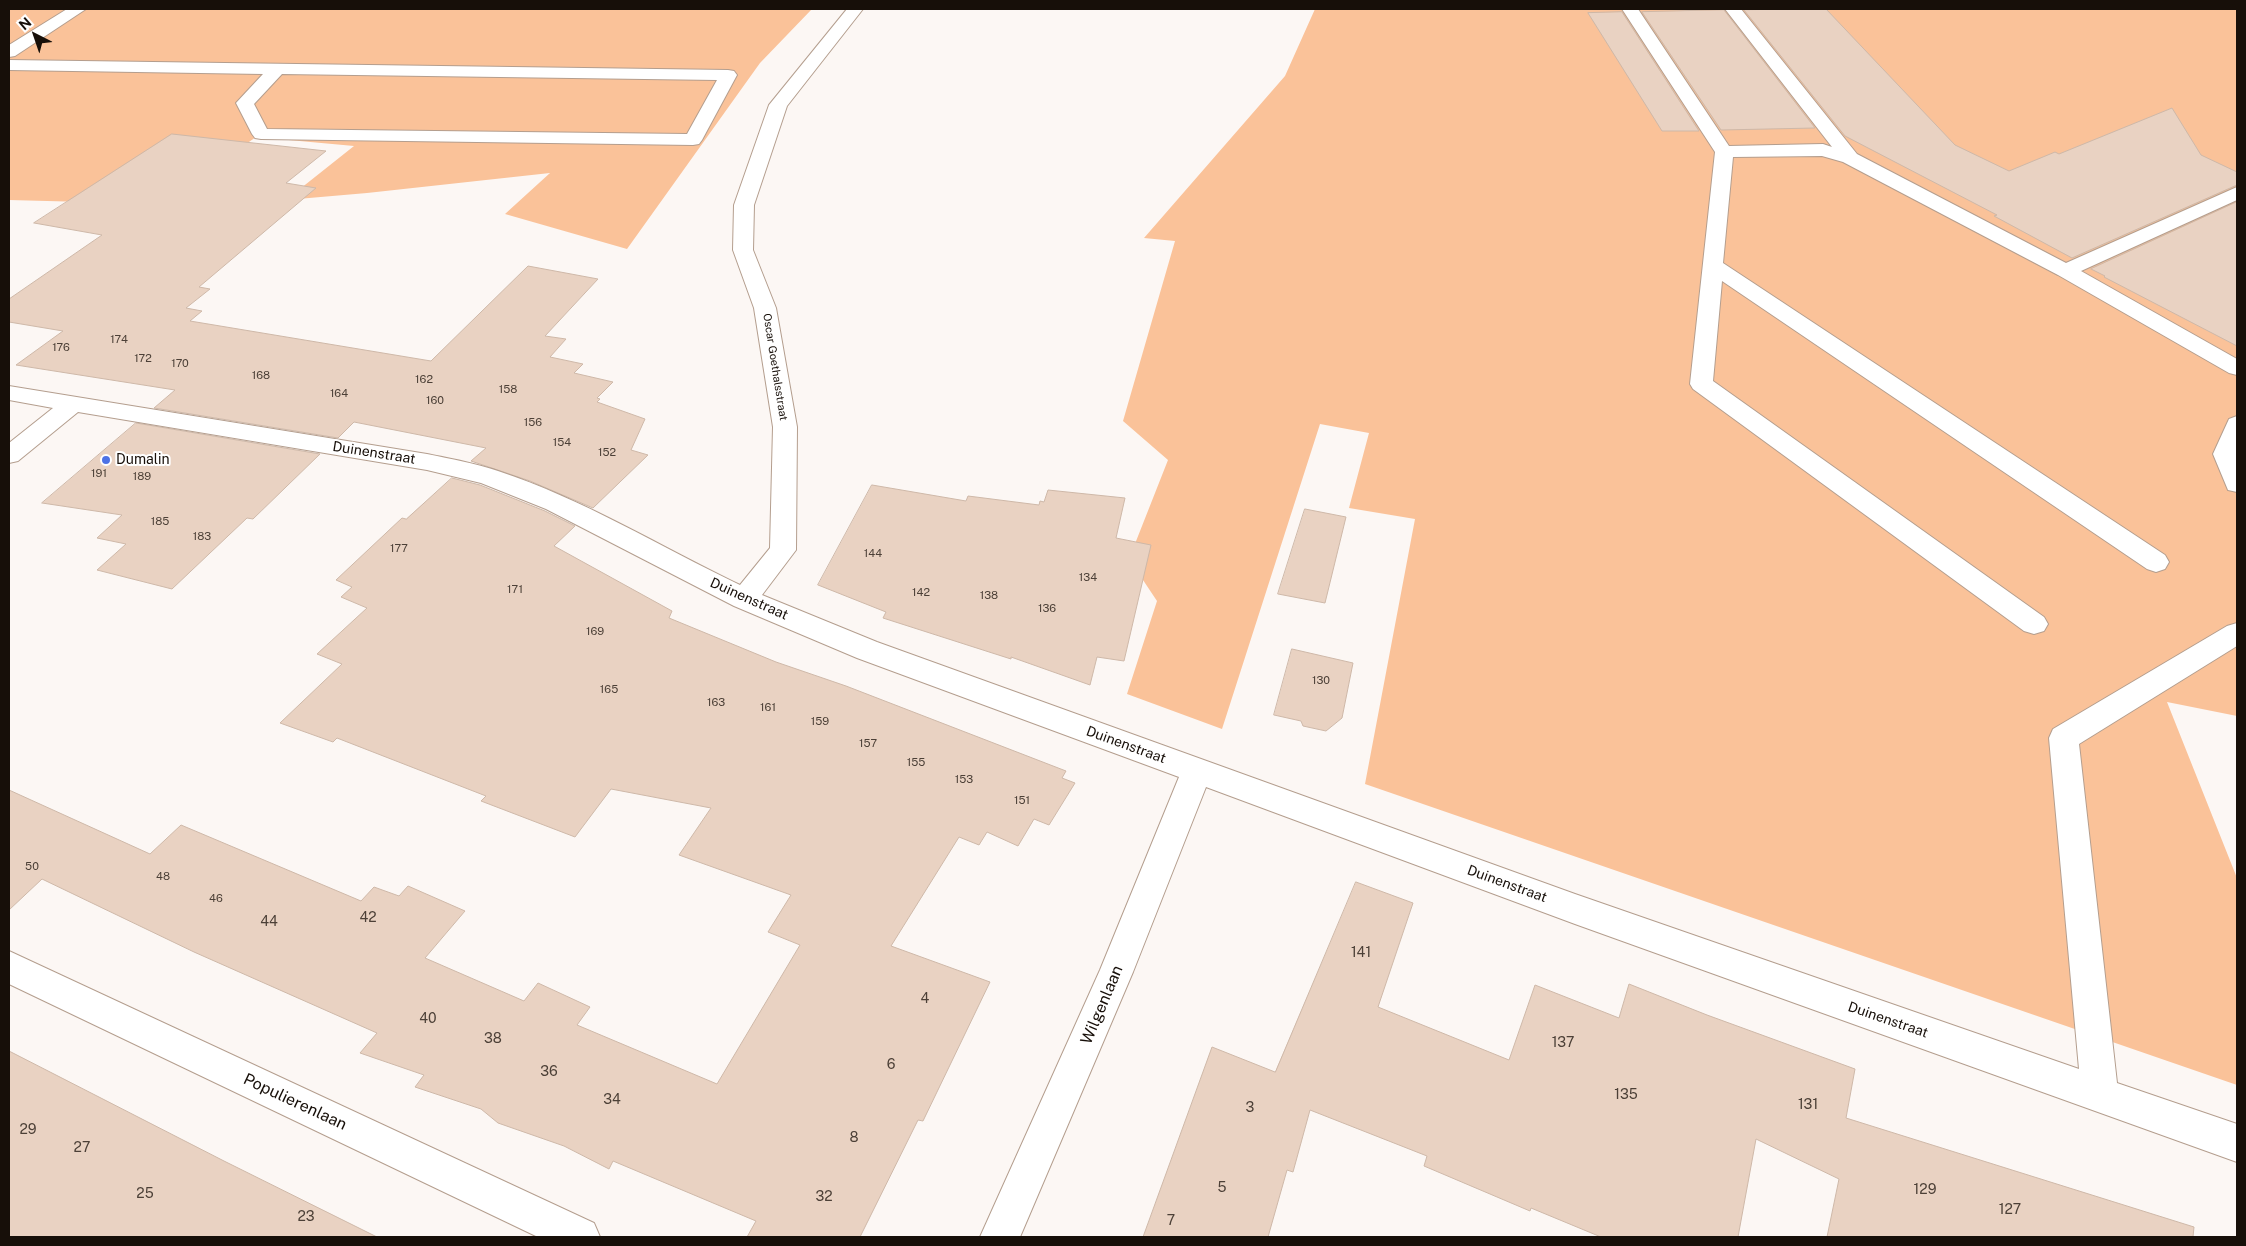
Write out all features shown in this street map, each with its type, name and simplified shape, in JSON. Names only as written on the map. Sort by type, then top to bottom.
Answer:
[{"type":"street","points":[[9,52],[78,9]]},
{"type":"street","name":"Oscar Goethalsstraat","points":[[744,599],[783,550],[785,427],[765,308],[743,250],[744,205],[778,105],[855,9]]},
{"type":"street","points":[[1630,9],[1724,152],[1701,384],[2034,624]]},
{"type":"street","points":[[1733,9],[1850,158]]},
{"type":"street","points":[[9,65],[401,70],[728,76],[693,140],[261,134],[245,103],[277,69]]},
{"type":"street","points":[[1724,152],[1823,150],[1850,158],[2065,271],[2237,368]]},
{"type":"street","points":[[2065,271],[2237,193]]},
{"type":"street","points":[[1712,265],[2156,562]]},
{"type":"street","name":"Duinenstraat","points":[[9,393],[418,460],[489,476],[544,498],[744,599],[841,637],[876,654],[1538,896],[2237,1143]]},
{"type":"street","points":[[9,455],[74,403]]},
{"type":"street","points":[[2237,424],[2225,454],[2237,484]]},
{"type":"street","points":[[2100,1095],[2064,738],[2237,633]]},
{"type":"street","name":"Wilgenlaan","points":[[1000,1237],[1116,972],[1197,770]]},
{"type":"street","name":"Populierenlaan","points":[[9,967],[580,1237]]},
{"type":"shaded area","points":[[9,9],[812,9],[760,63],[627,249],[505,214],[550,173],[286,200],[354,146],[256,137],[161,204],[9,200]]},
{"type":"shaded area","points":[[1315,9],[2237,9],[2237,716],[2167,702],[2237,878],[2237,1085],[1365,784],[1415,519],[1349,508],[1369,433],[1320,424],[1222,729],[1127,694],[1157,601],[1129,559],[1168,460],[1123,421],[1175,241],[1144,238],[1285,76]]},
{"type":"building","points":[[1826,9],[1955,145],[2009,171],[2055,152],[2059,154],[2172,108],[2201,155],[2237,172],[2237,185],[2072,258],[1994,216],[1997,215],[1845,136],[1744,10]]},
{"type":"building","points":[[1724,10],[1815,128],[1721,130],[1642,12]]},
{"type":"building","points":[[1622,12],[1699,131],[1662,131],[1588,13]]},
{"type":"building","points":[[172,134],[326,151],[286,183],[316,188],[199,287],[210,289],[186,308],[202,311],[190,321],[431,361],[528,266],[598,279],[545,336],[566,339],[550,357],[583,364],[574,373],[613,382],[597,398],[600,399],[597,402],[645,419],[631,450],[648,455],[593,508],[530,481],[471,461],[486,448],[354,422],[338,438],[154,408],[175,390],[16,365],[63,331],[9,322],[9,299],[102,235],[34,223]]},
{"type":"building","points":[[2237,202],[2237,346],[2091,269]]},
{"type":"building","points":[[136,423],[320,454],[253,519],[247,518],[172,589],[97,570],[126,544],[97,538],[122,515],[42,503]]},
{"type":"building","points":[[452,478],[480,485],[545,511],[575,526],[554,546],[672,611],[669,618],[776,662],[846,686],[1066,771],[1062,778],[1075,783],[1049,825],[1034,819],[1018,846],[987,832],[979,845],[959,837],[891,946],[990,982],[923,1121],[918,1120],[860,1237],[747,1237],[756,1221],[613,1161],[609,1169],[564,1146],[498,1123],[481,1109],[415,1087],[424,1075],[360,1053],[377,1033],[194,952],[42,879],[9,910],[9,790],[150,854],[181,825],[361,901],[374,887],[399,896],[408,886],[465,911],[425,958],[524,1001],[538,983],[590,1007],[577,1025],[717,1084],[800,945],[768,932],[791,895],[679,855],[711,808],[611,789],[575,837],[481,801],[486,796],[337,738],[333,742],[280,723],[342,664],[317,654],[367,608],[341,597],[352,587],[336,580],[402,518],[406,519]]},
{"type":"building","points":[[872,485],[966,501],[968,496],[1039,505],[1040,501],[1044,502],[1048,490],[1125,498],[1116,538],[1151,545],[1124,661],[1097,657],[1090,685],[1011,657],[1011,659],[883,618],[886,612],[818,585]]},
{"type":"building","points":[[1305,509],[1346,517],[1325,603],[1278,594]]},
{"type":"building","points":[[1292,649],[1353,663],[1342,718],[1326,731],[1303,726],[1301,721],[1274,715]]},
{"type":"building","points":[[1356,882],[1413,903],[1378,1007],[1509,1060],[1535,985],[1619,1018],[1629,984],[1707,1015],[1855,1069],[1846,1118],[2194,1227],[2193,1237],[1827,1237],[1839,1179],[1756,1139],[1738,1237],[1601,1237],[1531,1208],[1530,1211],[1424,1166],[1427,1156],[1310,1110],[1293,1172],[1287,1170],[1268,1237],[1143,1237],[1212,1047],[1275,1072]]},
{"type":"building","points":[[9,1051],[224,1161],[377,1237],[9,1237]]},
{"type":"place","name":"Dumalin","points":[[106,460]]}]
